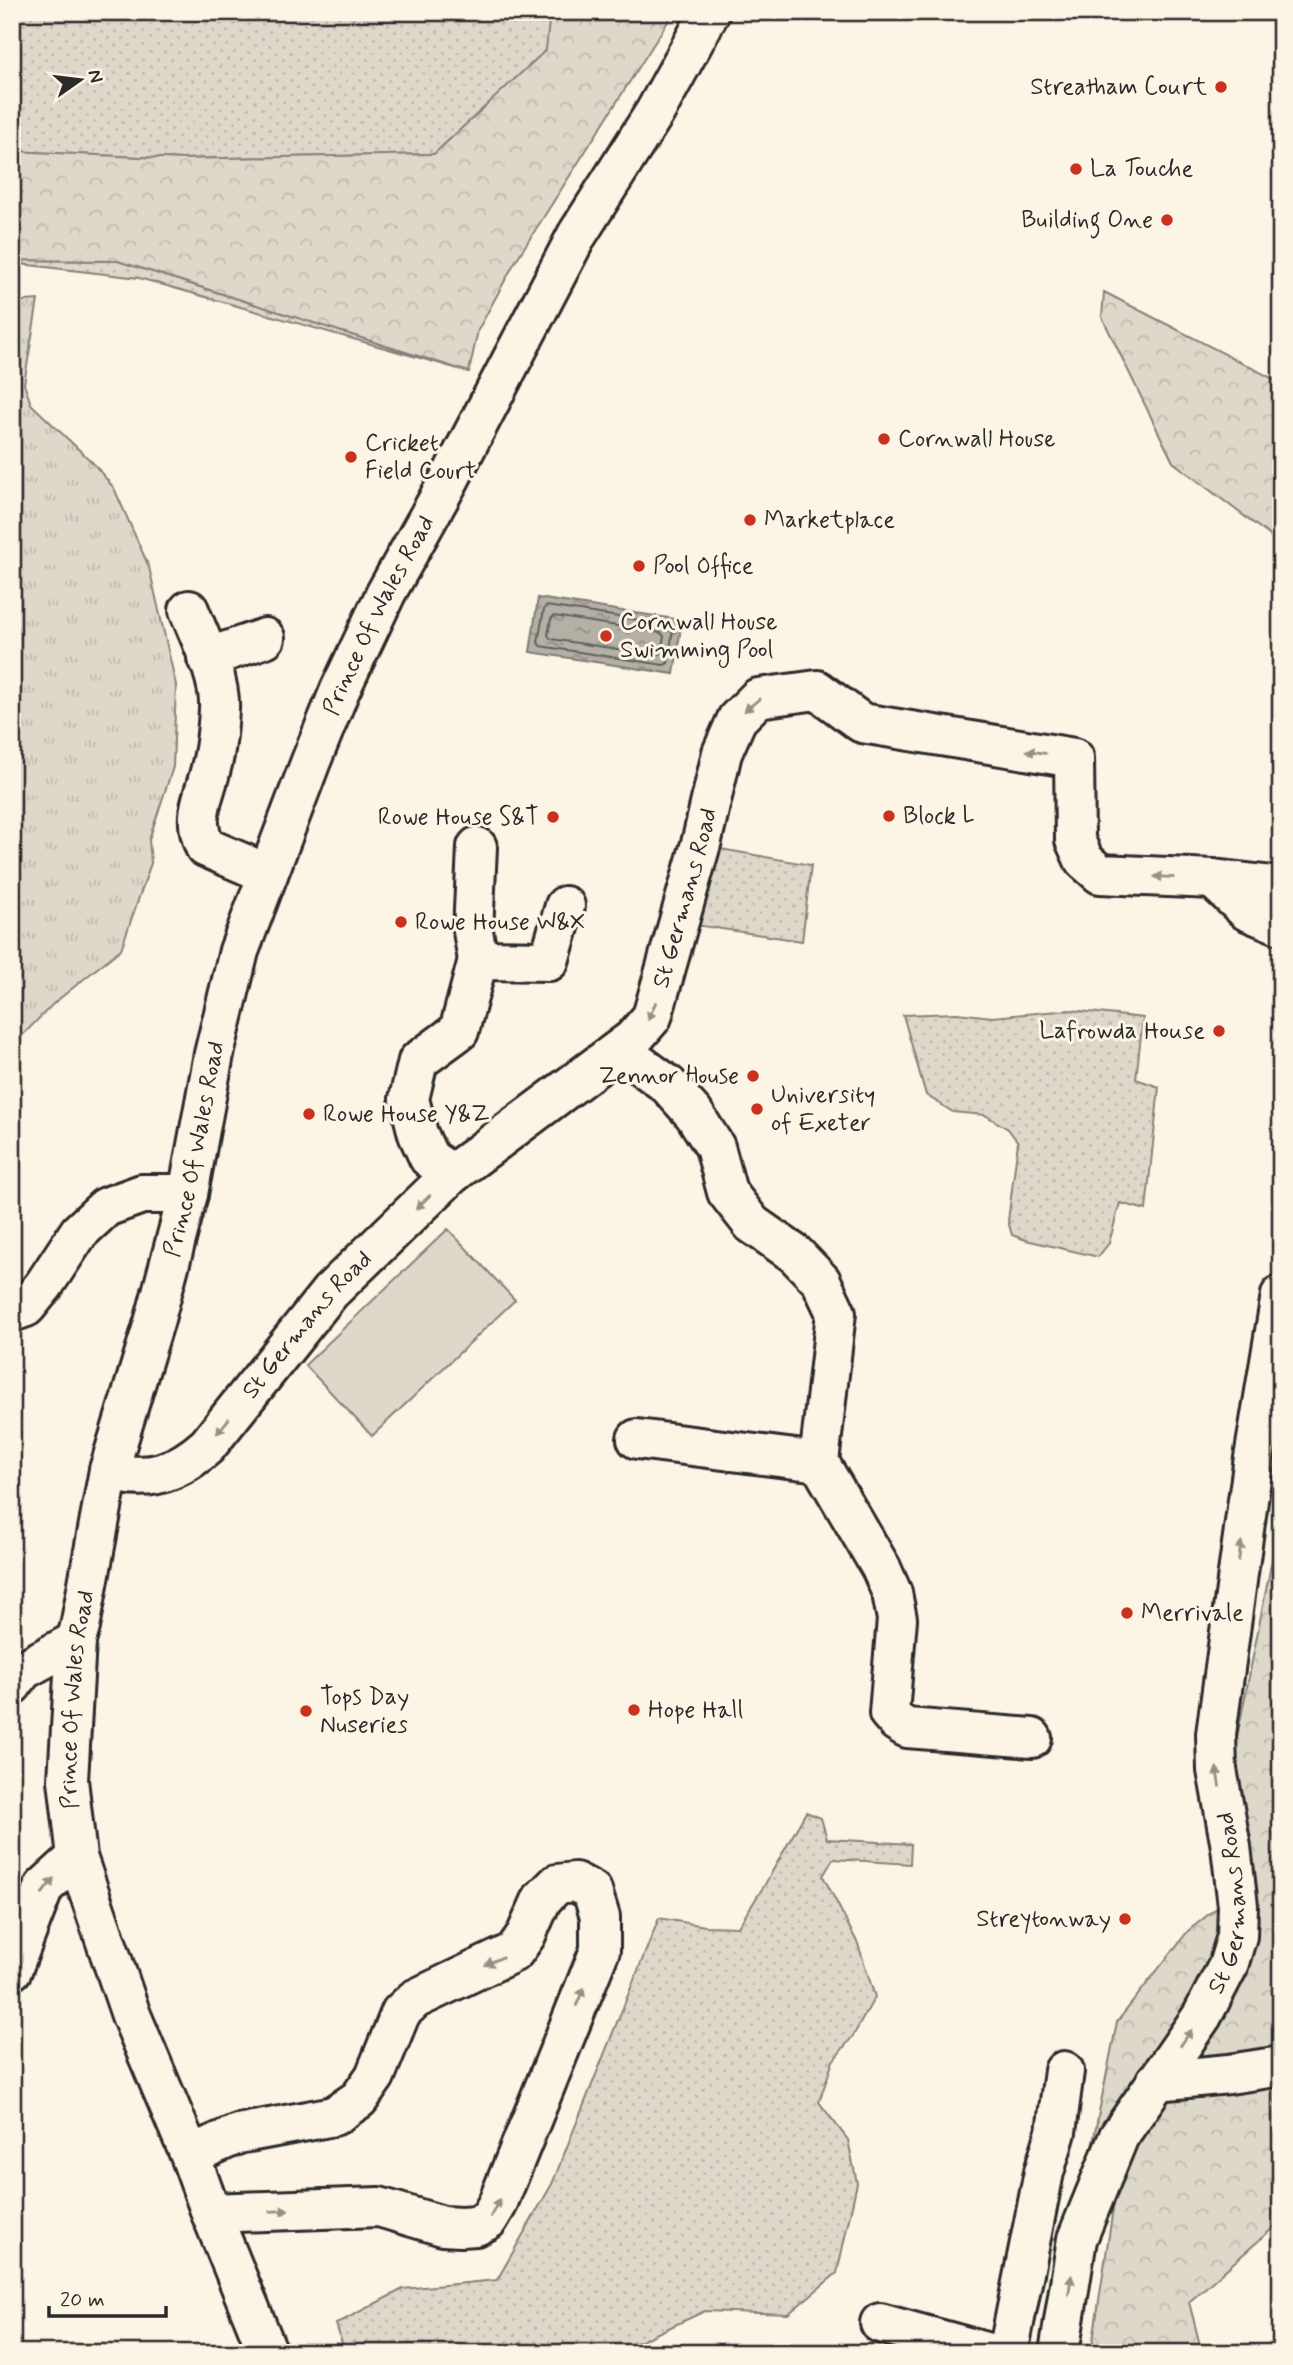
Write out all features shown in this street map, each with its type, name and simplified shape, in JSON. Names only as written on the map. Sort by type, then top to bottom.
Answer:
[{"type":"street","name":"Prince Of Wales Road","points":[[268,2353],[131,2015],[78,1857],[68,1780],[76,1641],[109,1470],[155,1319],[188,1194],[214,1054],[239,951],[268,874],[340,690],[386,593],[447,484],[576,234],[655,113],[710,12]]},
{"type":"street","points":[[190,610],[218,689],[220,707],[212,766],[198,816],[198,831],[205,846],[268,874]]},
{"type":"street","points":[[207,658],[265,638]]},
{"type":"street","name":"St Germans Road","points":[[109,1470],[129,1477],[163,1473],[190,1461],[207,1446],[330,1292],[452,1174],[617,1052],[633,1039],[652,1017],[695,865],[722,753],[737,719],[758,698],[817,690],[862,723],[1074,758],[1075,840],[1084,860],[1100,874],[1213,879],[1281,887]]},
{"type":"street","points":[[452,1174],[429,1158],[418,1134],[409,1099],[418,1061],[458,1031],[478,960],[473,932],[477,846]]},
{"type":"street","points":[[1213,879],[1247,911],[1281,925]]},
{"type":"street","points":[[478,960],[549,961],[565,906]]},
{"type":"street","points":[[617,1052],[638,1063],[668,1085],[695,1114],[715,1147],[727,1192],[751,1224],[795,1254],[821,1281],[836,1313],[819,1462],[881,1568],[892,1593],[897,1619],[889,1713],[907,1728],[1032,1738]]},
{"type":"street","points":[[12,1312],[26,1307],[44,1286],[79,1232],[106,1207],[142,1194],[188,1194]]},
{"type":"street","name":"St Germans Road","points":[[1059,2352],[1077,2239],[1119,2136],[1202,2015],[1228,1966],[1237,1936],[1238,1906],[1231,1847],[1216,1770],[1216,1734],[1251,1478],[1281,1295]]},
{"type":"street","points":[[637,1439],[819,1462]]},
{"type":"street","points":[[12,1685],[23,1671],[76,1641]]},
{"type":"street","points":[[12,1969],[44,1887],[78,1857]]},
{"type":"street","points":[[190,2155],[238,2134],[334,2116],[359,2099],[375,2076],[401,2012],[415,1999],[514,1952],[526,1935],[542,1899],[557,1884],[575,1882],[592,1891],[600,1917],[600,1950],[502,2193],[488,2220],[475,2226],[443,2227],[379,2207],[211,2213]]},
{"type":"street","points":[[1156,2081],[1281,2066]]},
{"type":"street","points":[[1000,2350],[1056,2132],[1064,2071]]},
{"type":"street","points":[[880,2323],[1000,2350],[1059,2352]]},
{"type":"green space","points":[[12,12],[550,12],[547,50],[434,154],[182,159],[12,151]]},
{"type":"green space","points":[[550,12],[674,12],[515,262],[478,330],[469,372],[118,261],[12,260],[12,151],[182,159],[434,154],[546,50]]},
{"type":"green space","points":[[12,260],[118,261],[469,372],[139,278],[12,263]]},
{"type":"green space","points":[[1104,292],[1281,383],[1281,551],[1269,535],[1173,462],[1102,317]]},
{"type":"green space","points":[[38,300],[24,384],[31,404],[94,464],[114,488],[149,567],[176,685],[173,767],[149,840],[151,863],[121,949],[53,1004],[12,1046],[12,302]]},
{"type":"green space","points":[[715,848],[811,865],[802,941],[695,925]]},
{"type":"green space","points":[[1070,1010],[1143,1018],[1136,1079],[1159,1087],[1146,1210],[1120,1203],[1109,1243],[1098,1257],[1012,1235],[1008,1221],[1018,1142],[1008,1129],[985,1115],[953,1112],[926,1095],[903,1015],[957,1013],[992,1017]]},
{"type":"green space","points":[[448,1229],[515,1300],[372,1436],[305,1365]]},
{"type":"green space","points":[[1281,1514],[1281,2058],[1276,2059],[1275,2097],[1278,2152],[1281,2159],[1281,2221],[1189,2302],[1202,2353],[1091,2353],[1113,2209],[1090,2157],[1117,2022],[1188,1931],[1245,1885],[1232,1763]]},
{"type":"green space","points":[[806,1812],[821,1818],[827,1839],[911,1844],[910,1864],[833,1859],[823,1876],[858,1944],[875,1997],[853,2036],[833,2061],[819,2102],[848,2140],[857,2183],[837,2273],[788,2314],[705,2311],[634,2344],[631,2353],[345,2353],[336,2324],[403,2289],[497,2280],[552,2184],[659,1918],[705,1926],[738,1927]]},
{"type":"water","name":"Cornwall House Swimming Pool","points":[[538,598],[682,620],[674,674],[530,652]]},
{"type":"place","name":"Streatham Court","points":[[1221,87]]},
{"type":"place","name":"La Touche","points":[[1076,169]]},
{"type":"place","name":"Building One","points":[[1167,220]]},
{"type":"place","name":"Cornwall House","points":[[884,439]]},
{"type":"place","name":"Cricket Field Court","points":[[351,457]]},
{"type":"place","name":"Marketplace","points":[[750,520]]},
{"type":"place","name":"Pool Office","points":[[639,566]]},
{"type":"place","name":"Cornwall House Swimming Pool","points":[[606,636]]},
{"type":"place","name":"Block L","points":[[889,816]]},
{"type":"place","name":"Rowe House S&T","points":[[553,817]]},
{"type":"place","name":"Rowe House W&X","points":[[401,922]]},
{"type":"place","name":"Lafrowda House","points":[[1219,1031]]},
{"type":"place","name":"Zennor House","points":[[753,1076]]},
{"type":"place","name":"University of Exeter","points":[[757,1109]]},
{"type":"place","name":"Rowe House Y&Z","points":[[309,1114]]},
{"type":"place","name":"Merrivale","points":[[1127,1613]]},
{"type":"place","name":"Hope Hall","points":[[634,1710]]},
{"type":"place","name":"Tops Day Nuseries","points":[[306,1711]]},
{"type":"place","name":"Streytonway","points":[[1125,1919]]}]
